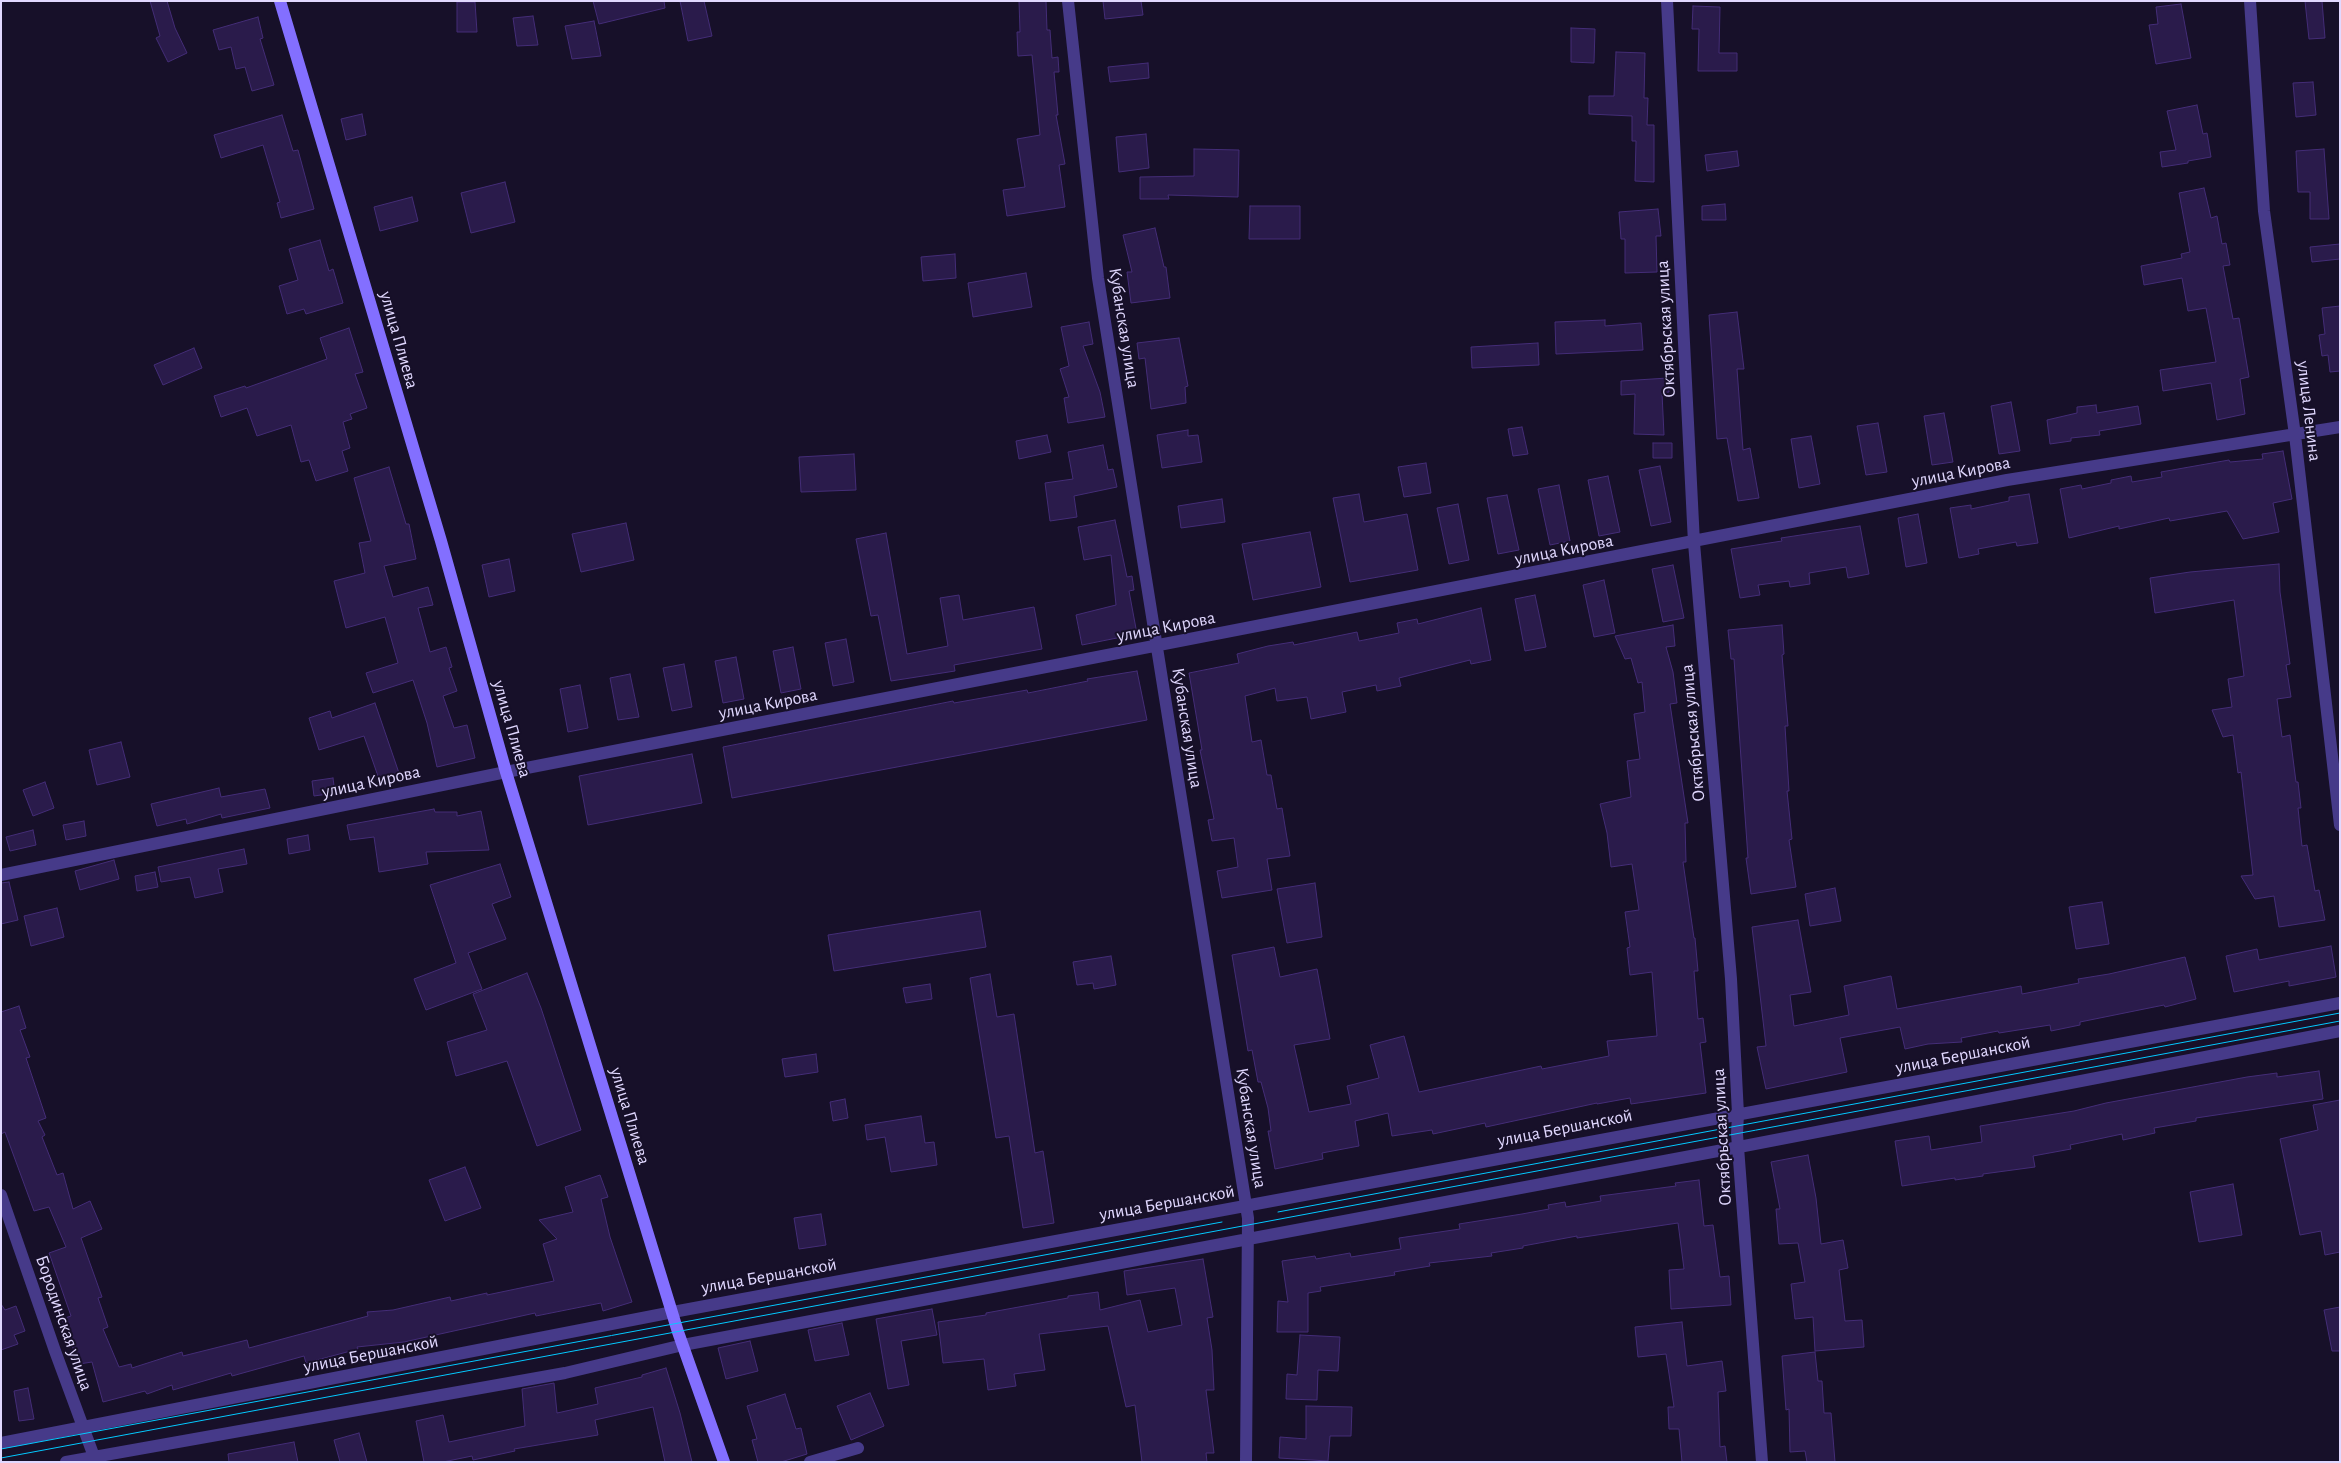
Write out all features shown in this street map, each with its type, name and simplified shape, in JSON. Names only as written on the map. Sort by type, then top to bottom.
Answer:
[{"type":"street","name":"улица Плиева","points":[[280,1],[441,541],[506,772],[673,1312],[724,1462]]},
{"type":"street","name":"Кубанская улица","points":[[1068,1],[1098,278],[1246,1206],[1248,1239],[1246,1462]]},
{"type":"street","name":"Октябрьская улица","points":[[1667,1],[1694,543],[1732,979],[1739,1147],[1762,1462]]},
{"type":"street","name":"улица Ленина","points":[[2250,1],[2264,211],[2295,434],[2340,825]]},
{"type":"street","name":"улица Кирова","points":[[1,875],[506,772],[1694,543],[2007,480],[2340,427]]},
{"type":"street","name":"улица Бершанской","points":[[1,1443],[673,1312],[2340,1002]]},
{"type":"street","points":[[66,1462],[95,1459],[565,1373],[684,1345],[1739,1147],[2340,1030]]},
{"type":"street","name":"Бородинская улица","points":[[1,1195],[95,1459]]},
{"type":"street","points":[[810,1462],[858,1448]]},
{"type":"building","points":[[150,1],[167,1],[175,28],[187,53],[168,62],[156,38],[160,36]]},
{"type":"building","points":[[593,1],[664,1],[665,8],[599,24]]},
{"type":"building","points":[[680,1],[704,1],[712,36],[688,41]]},
{"type":"building","points":[[1019,1],[1046,1],[1047,30],[1050,30],[1052,58],[1058,57],[1059,72],[1054,72],[1058,115],[1056,115],[1065,164],[1059,165],[1065,207],[1007,216],[1003,190],[1025,187],[1017,139],[1040,135],[1032,55],[1018,56],[1017,32],[1020,32]]},
{"type":"building","points":[[1103,1],[1141,1],[1143,15],[1105,19]]},
{"type":"building","points":[[2305,1],[2322,1],[2325,38],[2309,39]]},
{"type":"building","points":[[457,2],[475,2],[477,32],[457,32]]},
{"type":"building","points":[[2181,4],[2191,58],[2156,64],[2149,25],[2158,24],[2156,7]]},
{"type":"building","points":[[1693,6],[1720,7],[1719,53],[1737,53],[1737,71],[1698,71],[1699,29],[1692,29]]},
{"type":"building","points":[[533,16],[538,45],[517,46],[513,18]]},
{"type":"building","points":[[258,17],[263,38],[260,39],[274,85],[252,91],[245,67],[236,69],[231,47],[219,50],[213,30]]},
{"type":"building","points":[[594,21],[601,56],[572,59],[565,26]]},
{"type":"building","points":[[1571,28],[1595,29],[1594,63],[1571,62]]},
{"type":"building","points":[[1616,52],[1645,53],[1644,98],[1648,98],[1647,125],[1654,125],[1654,182],[1635,181],[1636,141],[1632,141],[1632,116],[1589,114],[1589,96],[1614,96]]},
{"type":"building","points":[[1148,63],[1149,78],[1110,82],[1108,67]]},
{"type":"building","points":[[2313,82],[2316,115],[2296,117],[2293,83]]},
{"type":"building","points":[[2197,105],[2203,134],[2207,133],[2211,157],[2162,167],[2160,152],[2176,150],[2167,111]]},
{"type":"building","points":[[362,114],[366,135],[346,140],[341,119]]},
{"type":"building","points":[[282,115],[293,151],[298,150],[314,209],[281,218],[277,203],[280,202],[263,145],[221,158],[214,135]]},
{"type":"building","points":[[1146,134],[1149,168],[1119,172],[1116,137]]},
{"type":"building","points":[[1194,149],[1239,150],[1238,197],[1168,195],[1169,199],[1140,199],[1140,177],[1194,176]]},
{"type":"building","points":[[2324,149],[2329,219],[2310,219],[2310,192],[2298,192],[2296,151]]},
{"type":"building","points":[[1737,151],[1739,166],[1707,171],[1705,155]]},
{"type":"building","points":[[505,182],[515,222],[471,233],[461,193]]},
{"type":"building","points":[[2204,188],[2211,218],[2217,216],[2222,244],[2226,243],[2230,265],[2223,266],[2233,319],[2239,318],[2249,377],[2240,379],[2245,414],[2217,420],[2211,383],[2163,391],[2160,370],[2216,362],[2206,308],[2188,311],[2182,278],[2144,285],[2141,266],[2182,258],[2181,254],[2190,252],[2179,193]]},
{"type":"building","points":[[412,197],[418,221],[380,231],[374,207]]},
{"type":"building","points":[[1725,204],[1726,220],[1702,220],[1702,206]]},
{"type":"building","points":[[1250,206],[1300,206],[1300,239],[1249,239]]},
{"type":"building","points":[[1658,209],[1661,236],[1656,236],[1657,272],[1625,273],[1625,239],[1621,239],[1619,212]]},
{"type":"building","points":[[1155,228],[1164,267],[1166,267],[1170,298],[1131,303],[1127,272],[1132,272],[1123,235]]},
{"type":"building","points":[[320,240],[329,271],[333,269],[343,303],[306,314],[304,309],[287,314],[279,286],[298,280],[289,249]]},
{"type":"building","points":[[2340,244],[2340,259],[2312,262],[2310,247]]},
{"type":"building","points":[[955,254],[956,278],[923,281],[921,257]]},
{"type":"building","points":[[1026,273],[1032,307],[973,317],[968,283]]},
{"type":"building","points":[[2340,306],[2340,371],[2330,372],[2328,355],[2322,356],[2319,335],[2325,334],[2322,308]]},
{"type":"building","points":[[1737,312],[1744,369],[1737,369],[1743,450],[1750,448],[1759,498],[1738,501],[1727,438],[1717,439],[1709,315]]},
{"type":"building","points":[[1605,320],[1605,326],[1641,323],[1643,350],[1556,354],[1555,322]]},
{"type":"building","points":[[1089,322],[1093,344],[1083,346],[1100,392],[1105,417],[1068,423],[1064,398],[1069,397],[1060,369],[1069,366],[1061,327]]},
{"type":"building","points":[[349,328],[363,372],[355,374],[367,408],[350,414],[352,419],[343,422],[350,448],[342,451],[348,471],[316,481],[309,460],[301,462],[291,425],[257,436],[247,408],[221,417],[214,396],[245,386],[246,388],[327,359],[320,338]]},
{"type":"building","points":[[1179,338],[1188,386],[1185,387],[1186,403],[1151,409],[1145,358],[1139,359],[1137,343]]},
{"type":"building","points":[[1538,343],[1539,365],[1472,368],[1471,347]]},
{"type":"building","points":[[194,348],[202,368],[163,385],[154,365]]},
{"type":"building","points":[[1668,378],[1669,392],[1662,393],[1664,435],[1634,434],[1635,394],[1621,395],[1621,381]]},
{"type":"building","points":[[2011,402],[2020,451],[1999,454],[1991,406]]},
{"type":"building","points":[[2096,405],[2097,413],[2138,406],[2141,424],[2099,431],[2100,435],[2071,438],[2071,441],[2050,444],[2047,420],[2077,413],[2077,407]]},
{"type":"building","points":[[1944,413],[1953,462],[1932,465],[1924,416]]},
{"type":"building","points":[[1878,423],[1887,472],[1866,475],[1857,426]]},
{"type":"building","points":[[1522,427],[1528,454],[1513,456],[1508,429]]},
{"type":"building","points":[[1188,430],[1188,436],[1198,435],[1202,462],[1162,468],[1157,435]]},
{"type":"building","points":[[1047,435],[1051,452],[1019,459],[1016,441]]},
{"type":"building","points":[[1811,436],[1820,484],[1799,488],[1791,439]]},
{"type":"building","points":[[1653,443],[1672,443],[1672,458],[1653,458]]},
{"type":"building","points":[[1103,445],[1108,470],[1113,469],[1117,487],[1074,496],[1077,517],[1050,521],[1045,483],[1073,479],[1068,452]]},
{"type":"building","points":[[2283,451],[2292,499],[2273,503],[2279,532],[2243,539],[2227,511],[2170,521],[2169,518],[2119,529],[2119,526],[2069,538],[2060,489],[2081,485],[2082,489],[2111,483],[2111,480],[2131,476],[2132,482],[2162,477],[2161,472],[2229,460],[2230,462],[2263,459],[2262,454]]},
{"type":"building","points":[[854,454],[856,490],[801,492],[799,457]]},
{"type":"building","points":[[1426,463],[1431,493],[1404,497],[1398,467]]},
{"type":"building","points":[[1660,466],[1671,522],[1651,526],[1639,470]]},
{"type":"building","points":[[389,467],[406,524],[409,524],[416,559],[384,566],[393,597],[428,587],[433,605],[418,608],[430,652],[446,647],[452,667],[449,668],[457,691],[443,696],[454,728],[467,725],[475,758],[437,767],[427,723],[413,680],[373,693],[366,673],[398,663],[385,617],[346,628],[334,581],[365,573],[359,543],[371,541],[354,478]]},
{"type":"building","points":[[1608,476],[1620,532],[1599,536],[1588,480]]},
{"type":"building","points":[[1559,485],[1570,541],[1550,545],[1538,489]]},
{"type":"building","points":[[1359,494],[1364,522],[1407,514],[1418,570],[1350,582],[1333,498]]},
{"type":"building","points":[[2029,494],[2038,543],[2017,546],[2016,542],[1978,549],[1979,554],[1959,558],[1950,508],[1971,505],[1971,509],[2009,501],[2009,497]]},
{"type":"building","points":[[1507,495],[1519,550],[1498,554],[1487,498]]},
{"type":"building","points":[[1222,499],[1225,522],[1181,528],[1178,506]]},
{"type":"building","points":[[1458,504],[1469,560],[1449,564],[1437,508]]},
{"type":"building","points":[[1918,514],[1927,563],[1906,567],[1898,518]]},
{"type":"building","points":[[1115,520],[1127,577],[1132,576],[1134,590],[1129,591],[1137,634],[1082,645],[1076,615],[1116,605],[1111,555],[1084,560],[1078,527]]},
{"type":"building","points":[[626,523],[634,560],[581,572],[572,534]]},
{"type":"building","points":[[1860,526],[1869,574],[1848,578],[1846,567],[1809,573],[1810,584],[1790,587],[1789,581],[1758,585],[1760,595],[1740,598],[1731,549],[1782,541],[1781,538]]},
{"type":"building","points":[[1310,532],[1321,587],[1253,600],[1242,544]]},
{"type":"building","points":[[886,533],[907,654],[948,646],[940,598],[959,595],[963,620],[1034,607],[1042,649],[954,665],[955,671],[891,681],[878,615],[871,616],[856,539]]},
{"type":"building","points":[[509,559],[515,591],[489,597],[482,565]]},
{"type":"building","points":[[2279,564],[2280,592],[2290,664],[2286,665],[2291,697],[2277,699],[2282,737],[2290,735],[2296,782],[2298,782],[2301,808],[2298,808],[2302,846],[2307,845],[2315,891],[2319,890],[2325,920],[2279,927],[2274,896],[2255,899],[2241,876],[2253,875],[2241,772],[2238,773],[2233,735],[2223,737],[2212,710],[2232,707],[2228,679],[2244,676],[2234,600],[2155,613],[2150,578],[2190,572]]},
{"type":"building","points":[[1673,565],[1684,618],[1663,622],[1652,569]]},
{"type":"building","points":[[1604,580],[1615,633],[1594,637],[1583,585]]},
{"type":"building","points":[[1535,595],[1546,647],[1525,651],[1515,599]]},
{"type":"building","points":[[1481,608],[1491,660],[1471,664],[1470,660],[1399,678],[1401,686],[1377,691],[1376,685],[1342,692],[1346,712],[1311,719],[1307,697],[1277,701],[1275,688],[1245,696],[1252,742],[1261,740],[1267,775],[1271,775],[1277,809],[1282,808],[1290,856],[1267,859],[1272,890],[1222,898],[1217,871],[1238,867],[1234,838],[1212,841],[1208,820],[1214,819],[1200,750],[1202,750],[1189,673],[1239,663],[1237,654],[1268,646],[1293,642],[1294,645],[1357,632],[1359,641],[1399,633],[1397,623],[1417,619],[1418,624]]},
{"type":"building","points":[[1673,625],[1675,646],[1666,647],[1673,672],[1677,703],[1670,704],[1688,823],[1685,823],[1686,862],[1683,862],[1695,938],[1698,971],[1694,971],[1698,1019],[1703,1018],[1706,1042],[1700,1043],[1706,1093],[1631,1104],[1630,1098],[1597,1103],[1486,1127],[1485,1123],[1433,1134],[1432,1130],[1392,1136],[1388,1113],[1355,1121],[1359,1146],[1322,1153],[1323,1159],[1275,1169],[1268,1131],[1271,1131],[1268,1108],[1261,1082],[1258,1082],[1252,1050],[1248,1051],[1232,955],[1274,947],[1280,977],[1317,969],[1330,1039],[1294,1045],[1309,1112],[1351,1104],[1347,1086],[1379,1078],[1370,1045],[1404,1036],[1419,1092],[1541,1066],[1542,1069],[1609,1056],[1607,1041],[1657,1036],[1652,972],[1630,975],[1627,948],[1630,947],[1625,912],[1639,910],[1632,864],[1611,867],[1607,833],[1600,804],[1631,797],[1627,761],[1640,759],[1634,714],[1645,712],[1642,682],[1638,683],[1631,658],[1625,659],[1615,636]]},
{"type":"building","points":[[1782,625],[1784,654],[1782,655],[1788,726],[1785,726],[1789,791],[1787,791],[1792,839],[1789,840],[1796,887],[1751,894],[1746,858],[1748,858],[1734,659],[1731,659],[1728,630]]},
{"type":"building","points":[[846,639],[854,682],[833,686],[825,643]]},
{"type":"building","points":[[793,647],[801,689],[781,693],[773,651]]},
{"type":"building","points":[[736,657],[744,699],[723,703],[715,661]]},
{"type":"building","points":[[684,664],[692,707],[672,711],[663,668]]},
{"type":"building","points":[[1137,671],[1147,720],[732,798],[723,747],[953,701],[954,703],[1027,690],[1028,693],[1088,681],[1087,679]]},
{"type":"building","points":[[630,674],[639,717],[618,720],[610,678]]},
{"type":"building","points":[[580,685],[588,728],[568,732],[560,689]]},
{"type":"building","points":[[375,703],[399,773],[379,779],[364,736],[319,750],[309,718],[330,711],[332,718]]},
{"type":"building","points":[[121,742],[130,777],[97,785],[89,750]]},
{"type":"building","points":[[692,754],[702,803],[588,825],[579,776]]},
{"type":"building","points":[[333,778],[335,793],[314,796],[312,781]]},
{"type":"building","points":[[45,782],[54,808],[33,816],[23,790]]},
{"type":"building","points":[[219,788],[221,797],[265,789],[270,808],[222,818],[221,814],[187,824],[186,819],[157,826],[151,804]]},
{"type":"building","points":[[434,809],[435,812],[457,812],[457,816],[481,811],[489,850],[426,852],[428,864],[379,872],[374,837],[350,840],[347,825]]},
{"type":"building","points":[[84,821],[86,836],[66,840],[63,825]]},
{"type":"building","points":[[33,830],[36,845],[10,851],[6,837]]},
{"type":"building","points":[[308,835],[310,850],[289,854],[287,839]]},
{"type":"building","points":[[244,849],[247,864],[218,869],[223,892],[195,898],[190,877],[161,882],[158,867]]},
{"type":"building","points":[[114,860],[119,879],[80,890],[75,871]]},
{"type":"building","points":[[500,864],[511,897],[492,904],[506,939],[468,953],[482,989],[426,1010],[414,979],[456,963],[430,885]]},
{"type":"building","points":[[155,872],[158,887],[137,891],[135,876]]},
{"type":"building","points":[[9,882],[18,920],[1,924],[1,883]]},
{"type":"building","points":[[1315,883],[1322,937],[1287,943],[1277,889]]},
{"type":"building","points":[[1835,888],[1841,921],[1810,926],[1805,894]]},
{"type":"building","points":[[2102,902],[2109,944],[2076,949],[2069,907]]},
{"type":"building","points":[[57,908],[64,937],[31,946],[24,916]]},
{"type":"building","points":[[980,911],[986,947],[834,971],[828,935]]},
{"type":"building","points":[[1798,920],[1811,992],[1790,995],[1794,1026],[1849,1015],[1844,986],[1891,976],[1897,1009],[2021,986],[2022,994],[2079,983],[2078,979],[2185,957],[2196,999],[2165,1007],[2164,1005],[2080,1022],[2080,1025],[2051,1031],[2050,1025],[1999,1033],[1998,1031],[1961,1038],[1962,1042],[1928,1044],[1905,1049],[1900,1027],[1840,1038],[1847,1072],[1766,1089],[1757,1047],[1766,1046],[1752,927]]},
{"type":"building","points":[[2331,946],[2336,977],[2289,986],[2289,981],[2234,992],[2226,956],[2257,949],[2259,960]]},
{"type":"building","points":[[1111,956],[1116,985],[1094,989],[1093,983],[1077,985],[1073,962]]},
{"type":"building","points":[[527,973],[541,1008],[581,1130],[537,1146],[507,1061],[456,1076],[447,1042],[487,1030],[473,994]]},
{"type":"building","points":[[990,974],[997,1017],[1014,1014],[1035,1153],[1043,1151],[1054,1223],[1023,1228],[1009,1136],[996,1138],[970,978]]},
{"type":"building","points":[[930,984],[932,999],[906,1003],[903,988]]},
{"type":"building","points":[[19,1006],[26,1028],[20,1030],[30,1057],[26,1058],[46,1118],[38,1121],[45,1135],[42,1137],[57,1175],[63,1173],[73,1209],[90,1201],[102,1229],[81,1238],[102,1297],[98,1298],[108,1327],[103,1329],[119,1367],[131,1364],[132,1368],[182,1352],[183,1356],[247,1340],[249,1348],[368,1316],[367,1312],[393,1310],[450,1297],[451,1301],[554,1281],[543,1244],[557,1239],[539,1220],[573,1212],[565,1187],[600,1175],[608,1197],[601,1199],[610,1237],[632,1302],[603,1311],[601,1303],[536,1316],[535,1313],[404,1342],[357,1347],[358,1349],[306,1363],[304,1356],[232,1376],[231,1373],[173,1390],[172,1385],[147,1394],[145,1391],[103,1402],[92,1362],[79,1364],[62,1319],[71,1316],[49,1253],[66,1247],[49,1207],[34,1211],[5,1132],[1,1134],[1,1012]]},
{"type":"building","points":[[816,1054],[818,1072],[785,1077],[782,1059]]},
{"type":"building","points":[[2319,1071],[2323,1099],[2196,1118],[2196,1121],[2154,1128],[2155,1133],[2123,1140],[2122,1134],[2070,1145],[2071,1149],[2033,1156],[2035,1167],[1955,1180],[1955,1178],[1902,1186],[1895,1141],[1929,1136],[1931,1150],[1982,1142],[1980,1126],[2074,1111],[2106,1103],[2247,1077],[2277,1073],[2277,1077]]},
{"type":"building","points":[[845,1099],[848,1118],[833,1121],[830,1102]]},
{"type":"building","points":[[2340,1100],[2340,1252],[2325,1255],[2321,1231],[2300,1235],[2280,1139],[2318,1130],[2313,1105]]},
{"type":"building","points":[[921,1116],[925,1143],[934,1142],[937,1165],[891,1172],[885,1137],[867,1140],[865,1125]]},
{"type":"building","points":[[1808,1155],[1816,1198],[1821,1244],[1843,1240],[1848,1268],[1839,1270],[1845,1321],[1862,1320],[1864,1347],[1815,1351],[1813,1317],[1795,1319],[1791,1284],[1805,1282],[1798,1243],[1779,1244],[1776,1209],[1780,1209],[1771,1162]]},
{"type":"building","points":[[465,1167],[481,1208],[445,1221],[429,1180]]},
{"type":"building","points":[[1699,1180],[1704,1226],[1713,1225],[1720,1277],[1729,1276],[1731,1305],[1671,1309],[1669,1270],[1684,1269],[1678,1223],[1577,1238],[1577,1236],[1491,1253],[1492,1256],[1429,1263],[1430,1266],[1394,1272],[1395,1275],[1320,1287],[1321,1291],[1308,1293],[1308,1332],[1277,1332],[1278,1301],[1288,1302],[1282,1261],[1315,1256],[1316,1259],[1350,1253],[1351,1257],[1401,1249],[1399,1238],[1460,1229],[1459,1224],[1549,1209],[1548,1205],[1565,1202],[1566,1207],[1601,1201],[1600,1196],[1676,1186],[1675,1183]]},
{"type":"building","points":[[2233,1184],[2242,1235],[2199,1242],[2190,1192]]},
{"type":"building","points":[[821,1214],[826,1245],[799,1249],[794,1218]]},
{"type":"building","points":[[1203,1259],[1213,1317],[1207,1318],[1212,1350],[1214,1390],[1206,1390],[1214,1453],[1206,1453],[1207,1462],[1142,1462],[1135,1405],[1126,1407],[1108,1326],[1039,1334],[1045,1370],[1014,1374],[1016,1386],[988,1390],[984,1359],[943,1363],[938,1322],[986,1315],[986,1313],[1068,1298],[1068,1296],[1098,1292],[1100,1310],[1140,1300],[1148,1332],[1182,1325],[1175,1288],[1127,1295],[1124,1271]]},
{"type":"building","points":[[1,1304],[5,1310],[16,1306],[25,1331],[14,1335],[18,1344],[1,1350]]},
{"type":"building","points":[[2340,1307],[2340,1351],[2332,1351],[2324,1310]]},
{"type":"building","points":[[932,1309],[937,1335],[901,1341],[909,1385],[888,1389],[876,1319]]},
{"type":"building","points":[[1682,1322],[1687,1366],[1722,1361],[1726,1391],[1718,1392],[1720,1447],[1725,1446],[1727,1462],[1682,1462],[1679,1429],[1669,1429],[1668,1407],[1674,1407],[1666,1354],[1638,1357],[1635,1327]]},
{"type":"building","points":[[842,1323],[849,1355],[815,1361],[808,1330]]},
{"type":"building","points":[[1300,1335],[1340,1337],[1338,1371],[1318,1370],[1317,1400],[1286,1399],[1287,1374],[1297,1375]]},
{"type":"building","points":[[750,1341],[758,1371],[726,1379],[718,1348]]},
{"type":"building","points":[[1815,1352],[1818,1381],[1822,1381],[1824,1413],[1831,1413],[1835,1462],[1807,1462],[1805,1451],[1790,1452],[1789,1409],[1786,1410],[1782,1356]]},
{"type":"building","points":[[666,1368],[692,1462],[665,1462],[653,1407],[595,1420],[598,1435],[514,1449],[515,1451],[473,1460],[472,1456],[443,1462],[424,1462],[416,1421],[443,1415],[449,1442],[525,1426],[522,1389],[554,1383],[557,1413],[598,1404],[595,1388],[642,1377],[642,1375]]},
{"type":"building","points":[[28,1388],[34,1419],[19,1421],[14,1391]]},
{"type":"building","points":[[870,1393],[884,1426],[851,1440],[837,1406]]},
{"type":"building","points":[[785,1394],[796,1429],[801,1428],[807,1454],[781,1462],[758,1462],[752,1440],[757,1439],[747,1406]]},
{"type":"building","points":[[1306,1406],[1352,1407],[1351,1436],[1330,1436],[1328,1461],[1279,1458],[1280,1437],[1306,1439]]},
{"type":"building","points":[[359,1433],[367,1462],[340,1462],[334,1440]]},
{"type":"building","points":[[294,1442],[298,1462],[229,1462],[228,1454]]},
{"type":"tram line","points":[[1278,1212],[2340,1013]]},
{"type":"tram line","points":[[1,1458],[2340,1021]]},
{"type":"tram line","points":[[1,1449],[1222,1222]]}]
